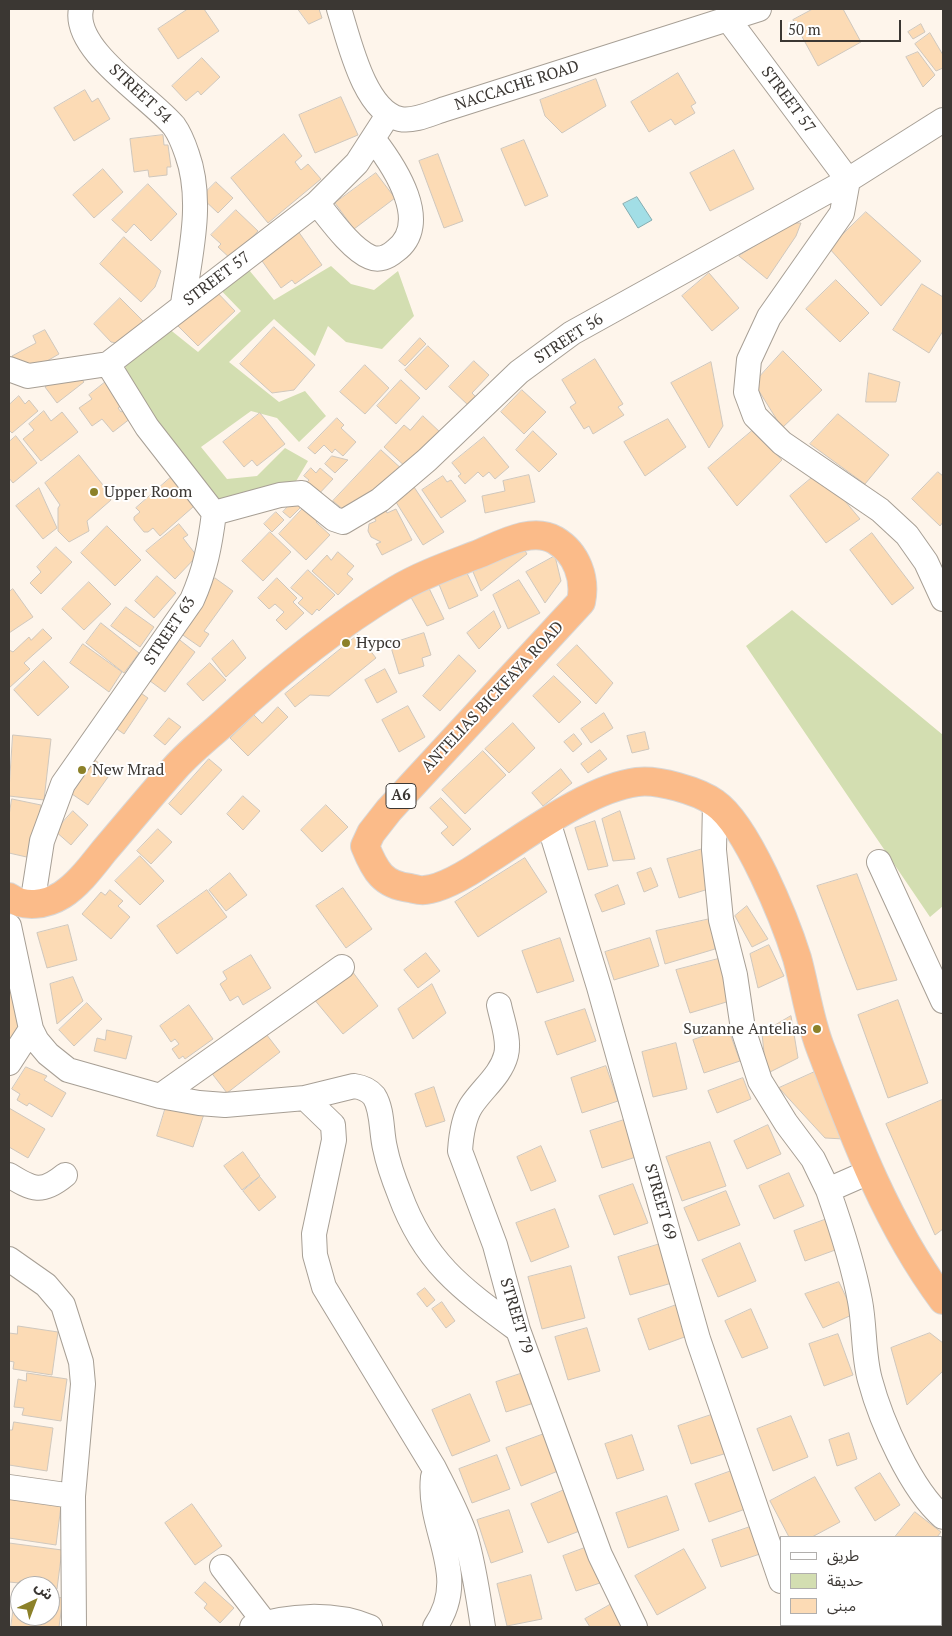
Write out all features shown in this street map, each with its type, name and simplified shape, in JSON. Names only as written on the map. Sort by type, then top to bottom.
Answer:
[{"type":"highway","name":"ANTELIAS BICKFAYA ROAD","points":[[21,901],[62,895],[92,865],[177,766],[257,692],[324,639],[398,589],[518,539],[536,534],[548,536],[558,542],[570,555],[581,573],[584,588],[581,602],[389,810],[371,833],[365,846],[374,869],[394,886],[425,890],[469,872],[548,822],[601,793],[638,781],[664,782],[715,803],[744,836],[767,883],[796,956],[819,1044],[870,1172],[918,1267],[943,1300]]},
{"type":"street","name":"STREET 54","points":[[81,9],[78,19],[85,36],[99,55],[175,127],[186,153],[192,172],[195,212],[183,304]]},
{"type":"street","points":[[339,9],[356,61],[372,97],[388,115]]},
{"type":"street","name":"NACCACHE ROAD","points":[[388,115],[402,119],[413,118],[759,9]]},
{"type":"street","name":"STREET 57","points":[[728,19],[848,180]]},
{"type":"street","name":"STREET 57","points":[[108,364],[183,304],[317,203],[338,184],[374,140],[388,115]]},
{"type":"street","name":"STREET 56","points":[[214,513],[280,495],[302,493],[334,519],[343,522],[380,500],[428,460],[519,372],[572,333],[848,180],[943,120]]},
{"type":"street","points":[[317,203],[332,223],[371,258],[380,259],[396,251],[404,242],[411,222],[409,205],[393,165],[374,140]]},
{"type":"street","points":[[848,180],[842,212],[769,317],[748,360],[746,392],[756,416],[782,443],[880,510],[906,535],[926,562],[943,599]]},
{"type":"street","points":[[9,369],[28,376],[108,364],[148,427],[214,513]]},
{"type":"street","name":"STREET 63","points":[[21,901],[55,803],[74,767],[192,600],[204,574],[209,553],[214,513]]},
{"type":"street","points":[[715,803],[714,850],[721,920],[735,976],[743,1029],[760,1081],[786,1123],[813,1159],[828,1190],[846,1242],[860,1301],[869,1379],[885,1422],[917,1488],[943,1517]]},
{"type":"street","name":"STREET 69","points":[[548,822],[599,987],[698,1339],[780,1577]]},
{"type":"street","points":[[879,862],[943,1001]]},
{"type":"street","points":[[9,926],[32,1029],[37,1040],[48,1054],[68,1070],[160,1096],[199,1103],[225,1104],[305,1098],[354,1086],[362,1087],[373,1094],[378,1104],[385,1148],[399,1193],[410,1222],[424,1246],[448,1275],[518,1330]]},
{"type":"street","points":[[160,1096],[342,967]]},
{"type":"street","name":"STREET 79","points":[[499,1005],[506,1042],[506,1055],[498,1072],[470,1107],[461,1137],[460,1151],[495,1244],[518,1330],[600,1555],[635,1627]]},
{"type":"street","points":[[9,1063],[32,1029]]},
{"type":"street","points":[[305,1098],[333,1125],[334,1140],[314,1234],[315,1255],[324,1287],[434,1468],[464,1534],[474,1571],[483,1627]]},
{"type":"street","points":[[828,1190],[870,1172]]},
{"type":"street","points":[[9,1175],[30,1188],[46,1188],[65,1175]]},
{"type":"street","points":[[9,1258],[27,1270],[52,1292],[63,1305],[81,1362],[83,1384],[73,1496],[74,1627]]},
{"type":"street","points":[[434,1468],[432,1492],[451,1576],[446,1607],[435,1627]]},
{"type":"street","points":[[9,1487],[73,1496]]},
{"type":"street","points":[[222,1567],[258,1625],[310,1617],[336,1619],[370,1627]]},
{"type":"green space","points":[[239,258],[274,300],[331,266],[351,284],[374,290],[398,271],[414,316],[382,349],[346,342],[328,326],[315,356],[274,319],[229,362],[279,402],[305,391],[326,416],[299,442],[277,418],[251,411],[201,447],[227,479],[257,476],[285,448],[308,461],[292,488],[218,500],[127,384],[125,361],[168,328],[198,352],[241,311],[213,282]]},
{"type":"green space","points":[[792,610],[943,735],[943,906],[930,917],[746,646]]},
{"type":"water","points":[[637,197],[652,220],[638,228],[623,204]]},
{"type":"building","points":[[188,9],[204,9],[219,31],[178,59],[158,29]]},
{"type":"building","points":[[298,9],[319,9],[322,18],[309,24]]},
{"type":"building","points":[[813,9],[843,9],[861,42],[818,66],[793,20]]},
{"type":"building","points":[[921,24],[925,32],[913,39],[908,32]]},
{"type":"building","points":[[930,33],[943,55],[943,68],[936,71],[915,44]]},
{"type":"building","points":[[918,52],[935,75],[923,87],[906,57]]},
{"type":"building","points":[[202,58],[220,77],[201,95],[198,91],[186,101],[172,86]]},
{"type":"building","points":[[678,73],[696,103],[691,106],[695,113],[675,125],[671,119],[649,132],[631,102]]},
{"type":"building","points":[[596,79],[606,106],[562,133],[545,116],[540,100]]},
{"type":"building","points":[[85,90],[92,102],[98,98],[110,119],[74,141],[54,108]]},
{"type":"building","points":[[341,97],[358,135],[315,153],[299,115]]},
{"type":"building","points":[[284,134],[302,156],[295,162],[301,170],[308,164],[321,179],[268,223],[231,178]]},
{"type":"building","points":[[163,135],[164,145],[168,145],[171,167],[167,167],[167,175],[149,177],[148,170],[134,172],[130,139]]},
{"type":"building","points":[[524,140],[548,196],[525,206],[501,149]]},
{"type":"building","points":[[734,150],[754,189],[710,211],[690,173]]},
{"type":"building","points":[[438,154],[463,221],[444,228],[419,161]]},
{"type":"building","points":[[103,169],[123,192],[94,218],[73,195]]},
{"type":"building","points":[[376,173],[395,198],[354,229],[335,203]]},
{"type":"building","points":[[216,182],[233,198],[218,213],[201,197]]},
{"type":"building","points":[[148,184],[177,214],[151,241],[134,224],[126,233],[112,220]]},
{"type":"building","points":[[236,210],[258,231],[232,260],[218,247],[221,244],[211,235]]},
{"type":"building","points":[[866,212],[921,261],[881,306],[829,248]]},
{"type":"building","points":[[792,223],[801,223],[796,236],[767,279],[739,256]]},
{"type":"building","points":[[298,231],[322,265],[295,284],[292,280],[281,288],[260,258]]},
{"type":"building","points":[[124,237],[161,271],[155,287],[141,302],[100,264]]},
{"type":"building","points":[[709,273],[739,308],[712,331],[682,296]]},
{"type":"building","points":[[836,280],[869,313],[840,342],[806,309]]},
{"type":"building","points":[[922,284],[943,297],[943,331],[929,353],[893,330]]},
{"type":"building","points":[[213,288],[235,311],[198,346],[176,324]]},
{"type":"building","points":[[120,298],[145,323],[123,344],[111,342],[94,324]]},
{"type":"building","points":[[274,327],[315,365],[294,390],[272,393],[240,364]]},
{"type":"building","points":[[45,330],[59,354],[47,361],[18,367],[12,356],[36,343],[33,336]]},
{"type":"building","points":[[420,338],[426,344],[405,366],[399,361]]},
{"type":"building","points":[[428,346],[449,366],[426,390],[405,370]]},
{"type":"building","points":[[783,351],[822,390],[782,428],[754,383]]},
{"type":"building","points":[[595,359],[623,404],[618,407],[624,415],[593,434],[589,426],[584,429],[570,407],[576,403],[562,380]]},
{"type":"building","points":[[474,361],[489,375],[472,393],[477,398],[469,406],[449,387]]},
{"type":"building","points":[[711,362],[723,426],[709,448],[671,383]]},
{"type":"building","points":[[365,365],[389,388],[365,414],[340,392]]},
{"type":"building","points":[[869,373],[900,382],[896,402],[866,402]]},
{"type":"building","points":[[80,377],[84,382],[57,403],[45,387],[57,378]]},
{"type":"building","points":[[108,380],[126,403],[118,408],[121,412],[125,410],[131,418],[113,432],[102,419],[92,426],[79,408],[92,399],[89,395]]},
{"type":"building","points":[[401,380],[420,398],[396,424],[377,406]]},
{"type":"building","points":[[522,390],[546,412],[524,434],[501,412]]},
{"type":"building","points":[[19,396],[25,404],[29,400],[38,411],[12,433],[9,430],[9,405]]},
{"type":"building","points":[[44,411],[51,421],[62,412],[78,432],[41,461],[23,439],[34,430],[29,424]]},
{"type":"building","points":[[260,413],[285,444],[257,466],[252,460],[244,467],[223,442]]},
{"type":"building","points":[[838,414],[889,455],[865,484],[810,444]]},
{"type":"building","points":[[423,416],[442,434],[408,469],[384,447],[404,425],[410,430]]},
{"type":"building","points":[[337,418],[344,425],[341,428],[356,442],[343,456],[335,449],[332,453],[324,445],[315,454],[308,448]]},
{"type":"building","points":[[668,419],[686,447],[645,476],[624,442]]},
{"type":"building","points":[[533,431],[557,454],[539,472],[516,450]]},
{"type":"building","points":[[752,431],[782,460],[737,506],[708,468]]},
{"type":"building","points":[[16,436],[37,463],[13,483],[9,478],[9,442]]},
{"type":"building","points":[[484,437],[509,467],[495,479],[489,472],[483,477],[478,472],[465,484],[458,476],[461,474],[452,463]]},
{"type":"building","points":[[381,450],[404,471],[345,511],[333,501]]},
{"type":"building","points":[[79,455],[103,485],[111,500],[87,521],[89,531],[69,542],[58,531],[58,508],[60,505],[45,483]]},
{"type":"building","points":[[332,456],[348,460],[335,473],[325,464]]},
{"type":"building","points":[[311,468],[316,473],[320,468],[333,479],[317,496],[305,484],[309,480],[304,476]]},
{"type":"building","points":[[820,471],[860,519],[826,543],[790,496]]},
{"type":"building","points":[[177,472],[201,500],[160,536],[153,528],[148,532],[144,532],[134,520],[134,517],[140,512],[136,508]]},
{"type":"building","points":[[938,472],[943,476],[943,522],[940,526],[912,499]]},
{"type":"building","points":[[529,475],[535,502],[485,513],[482,496],[505,491],[503,481]]},
{"type":"building","points":[[443,476],[447,482],[451,480],[466,501],[441,518],[422,490]]},
{"type":"building","points":[[414,487],[444,532],[423,545],[394,499]]},
{"type":"building","points":[[39,488],[57,528],[43,539],[16,506]]},
{"type":"building","points":[[296,498],[303,505],[290,518],[283,512]]},
{"type":"building","points":[[308,503],[322,516],[316,522],[330,535],[306,560],[279,534]]},
{"type":"building","points":[[384,505],[387,513],[396,509],[412,540],[382,555],[376,544],[381,542],[371,537],[368,531],[369,524],[376,521],[371,511]]},
{"type":"building","points":[[276,512],[284,520],[272,532],[264,524]]},
{"type":"building","points":[[179,524],[188,535],[183,538],[197,556],[175,579],[146,551]]},
{"type":"building","points":[[107,526],[141,560],[115,586],[81,553]]},
{"type":"building","points":[[270,532],[291,552],[263,581],[242,561]]},
{"type":"building","points":[[872,533],[914,588],[892,605],[850,550]]},
{"type":"building","points":[[56,547],[72,562],[41,594],[30,583],[41,572],[37,567]]},
{"type":"building","points":[[524,549],[527,554],[481,591],[471,567]]},
{"type":"building","points":[[338,552],[354,566],[347,574],[353,579],[338,595],[312,571],[327,555],[331,560]]},
{"type":"building","points":[[555,556],[561,581],[545,603],[526,572]]},
{"type":"building","points":[[465,569],[478,596],[449,609],[438,582]]},
{"type":"building","points":[[308,570],[335,595],[319,611],[317,609],[312,615],[298,603],[303,598],[291,588]]},
{"type":"building","points":[[157,576],[176,593],[154,618],[135,601]]},
{"type":"building","points":[[215,578],[233,591],[204,631],[209,634],[200,647],[177,631]]},
{"type":"building","points":[[277,578],[297,598],[293,602],[304,613],[286,630],[276,620],[284,612],[275,604],[269,609],[258,598]]},
{"type":"building","points":[[425,580],[444,619],[427,626],[408,592]]},
{"type":"building","points":[[519,580],[540,613],[508,629],[493,595]]},
{"type":"building","points":[[89,582],[111,604],[84,630],[62,609]]},
{"type":"building","points":[[13,589],[33,617],[9,633],[9,592]]},
{"type":"building","points":[[126,607],[154,627],[140,647],[111,626]]},
{"type":"building","points":[[494,611],[501,627],[479,649],[467,633]]},
{"type":"building","points":[[101,623],[139,653],[124,673],[86,643]]},
{"type":"building","points":[[43,629],[52,638],[24,663],[30,669],[9,688],[9,650],[13,652],[29,637],[31,640]]},
{"type":"building","points":[[424,633],[431,655],[422,658],[424,666],[399,674],[390,644]]},
{"type":"building","points":[[358,635],[376,658],[329,696],[310,695],[295,707],[285,694]]},
{"type":"building","points":[[176,637],[195,652],[165,692],[146,678]]},
{"type":"building","points":[[233,640],[246,658],[226,677],[212,659]]},
{"type":"building","points":[[83,644],[122,672],[109,692],[70,663]]},
{"type":"building","points":[[577,645],[613,683],[596,704],[557,665]]},
{"type":"building","points":[[459,655],[476,671],[440,711],[423,696]]},
{"type":"building","points":[[44,661],[69,687],[38,716],[14,690]]},
{"type":"building","points":[[210,663],[226,680],[203,701],[187,684]]},
{"type":"building","points":[[385,669],[397,692],[377,703],[365,680]]},
{"type":"building","points":[[554,676],[581,702],[559,723],[533,696]]},
{"type":"building","points":[[135,689],[148,698],[124,734],[111,725]]},
{"type":"building","points":[[408,706],[425,737],[399,752],[382,720]]},
{"type":"building","points":[[278,707],[288,717],[248,756],[230,738],[254,715],[262,723]]},
{"type":"building","points":[[604,713],[613,728],[591,743],[581,729]]},
{"type":"building","points":[[169,718],[181,727],[165,745],[154,736]]},
{"type":"building","points":[[513,723],[535,748],[509,773],[485,749]]},
{"type":"building","points":[[645,732],[649,749],[632,753],[627,736]]},
{"type":"building","points":[[574,734],[582,744],[573,752],[564,742]]},
{"type":"building","points":[[13,735],[51,739],[44,800],[9,796]]},
{"type":"building","points":[[600,750],[607,759],[588,773],[581,764]]},
{"type":"building","points":[[483,751],[506,775],[465,814],[442,790]]},
{"type":"building","points":[[209,759],[222,770],[181,815],[169,804]]},
{"type":"building","points":[[95,760],[111,773],[88,805],[72,794]]},
{"type":"building","points":[[561,769],[572,783],[543,806],[532,793]]},
{"type":"building","points":[[243,796],[260,811],[243,830],[227,814]]},
{"type":"building","points":[[441,798],[471,829],[453,846],[441,833],[448,827],[430,808]]},
{"type":"building","points":[[12,799],[41,805],[31,858],[9,853],[9,816]]},
{"type":"building","points":[[326,805],[348,827],[322,852],[301,830]]},
{"type":"building","points":[[73,811],[88,825],[71,845],[55,831]]},
{"type":"building","points":[[620,811],[635,859],[613,861],[602,819]]},
{"type":"building","points":[[595,821],[608,866],[588,870],[575,828]]},
{"type":"building","points":[[158,829],[172,842],[151,864],[137,851]]},
{"type":"building","points":[[710,847],[712,888],[679,898],[667,859]]},
{"type":"building","points":[[140,856],[164,881],[140,905],[115,881]]},
{"type":"building","points":[[525,858],[547,892],[478,937],[455,902]]},
{"type":"building","points":[[651,868],[658,886],[644,892],[637,873]]},
{"type":"building","points":[[230,873],[247,895],[226,911],[209,890]]},
{"type":"building","points":[[857,874],[897,980],[857,990],[817,886]]},
{"type":"building","points":[[618,885],[625,904],[602,912],[595,895]]},
{"type":"building","points":[[343,888],[372,929],[346,948],[316,906]]},
{"type":"building","points":[[110,890],[123,901],[118,906],[130,917],[111,939],[82,914],[101,892],[105,895]]},
{"type":"building","points":[[207,890],[227,917],[177,954],[157,926]]},
{"type":"building","points":[[747,906],[768,939],[752,947],[735,916]]},
{"type":"building","points":[[710,919],[715,949],[665,964],[656,931]]},
{"type":"building","points":[[68,925],[77,960],[47,968],[37,933]]},
{"type":"building","points":[[560,938],[574,981],[537,993],[522,951]]},
{"type":"building","points":[[650,938],[659,966],[614,980],[605,952]]},
{"type":"building","points":[[769,945],[784,976],[758,988],[750,954]]},
{"type":"building","points":[[426,953],[440,971],[418,988],[404,970]]},
{"type":"building","points":[[251,955],[271,988],[243,1005],[238,996],[230,1001],[220,984],[227,979],[223,972]]},
{"type":"building","points":[[722,958],[733,1000],[690,1013],[676,970]]},
{"type":"building","points":[[352,971],[378,1006],[343,1034],[313,998]]},
{"type":"building","points":[[73,977],[83,1001],[57,1024],[50,984]]},
{"type":"building","points":[[9,984],[26,1034],[9,1040]]},
{"type":"building","points":[[432,984],[446,1013],[413,1039],[398,1009]]},
{"type":"building","points":[[898,1000],[928,1083],[888,1098],[858,1015]]},
{"type":"building","points":[[87,1003],[102,1019],[74,1046],[59,1030]]},
{"type":"building","points":[[189,1005],[213,1039],[185,1059],[183,1056],[179,1059],[172,1049],[179,1044],[175,1039],[171,1042],[160,1026]]},
{"type":"building","points":[[585,1009],[596,1041],[557,1055],[545,1022]]},
{"type":"building","points":[[791,1016],[798,1058],[766,1074],[762,1033]]},
{"type":"building","points":[[728,1028],[740,1061],[704,1073],[693,1040]]},
{"type":"building","points":[[107,1030],[132,1036],[126,1059],[94,1051],[97,1038],[105,1040]]},
{"type":"building","points":[[263,1030],[280,1052],[227,1093],[210,1071]]},
{"type":"building","points":[[676,1043],[687,1089],[653,1097],[642,1052]]},
{"type":"building","points":[[606,1066],[618,1101],[582,1113],[571,1078]]},
{"type":"building","points":[[26,1067],[47,1076],[44,1080],[66,1093],[52,1117],[29,1103],[27,1106],[17,1100],[20,1094],[12,1089]]},
{"type":"building","points":[[819,1070],[844,1139],[825,1138],[779,1088]]},
{"type":"building","points":[[743,1078],[751,1099],[717,1113],[708,1091]]},
{"type":"building","points":[[434,1087],[445,1121],[426,1127],[415,1094]]},
{"type":"building","points":[[168,1100],[205,1111],[193,1147],[157,1136]]},
{"type":"building","points":[[942,1100],[943,1229],[935,1235],[886,1124]]},
{"type":"building","points":[[9,1108],[45,1129],[28,1158],[9,1147]]},
{"type":"building","points":[[627,1119],[639,1156],[602,1168],[590,1131]]},
{"type":"building","points":[[768,1125],[781,1154],[747,1169],[734,1141]]},
{"type":"building","points":[[710,1142],[726,1186],[682,1201],[666,1157]]},
{"type":"building","points":[[541,1146],[556,1181],[531,1191],[517,1157]]},
{"type":"building","points":[[243,1152],[260,1176],[242,1190],[224,1166]]},
{"type":"building","points":[[789,1173],[804,1206],[774,1219],[759,1186]]},
{"type":"building","points":[[260,1177],[276,1197],[259,1211],[243,1191]]},
{"type":"building","points":[[633,1184],[648,1223],[614,1235],[599,1196]]},
{"type":"building","points":[[726,1191],[740,1225],[698,1241],[684,1208]]},
{"type":"building","points":[[555,1209],[569,1247],[531,1262],[516,1223]]},
{"type":"building","points":[[827,1219],[838,1249],[805,1261],[794,1231]]},
{"type":"building","points":[[740,1243],[756,1281],[718,1297],[702,1260]]},
{"type":"building","points":[[660,1244],[672,1283],[630,1295],[618,1257]]},
{"type":"building","points":[[571,1266],[585,1318],[542,1329],[528,1277]]},
{"type":"building","points":[[839,1282],[854,1314],[823,1328],[805,1294]]},
{"type":"building","points":[[425,1288],[435,1300],[427,1307],[417,1294]]},
{"type":"building","points":[[442,1302],[455,1321],[446,1328],[432,1309]]},
{"type":"building","points":[[679,1304],[690,1335],[649,1350],[638,1319]]},
{"type":"building","points":[[751,1309],[768,1348],[742,1358],[725,1321]]},
{"type":"building","points":[[18,1326],[58,1332],[52,1375],[13,1369],[14,1362],[9,1361],[9,1333],[17,1334]]},
{"type":"building","points":[[587,1328],[600,1371],[568,1380],[555,1337]]},
{"type":"building","points":[[930,1333],[943,1343],[943,1371],[907,1405],[891,1348]]},
{"type":"building","points":[[838,1334],[853,1375],[824,1386],[809,1344]]},
{"type":"building","points":[[526,1372],[537,1402],[506,1412],[496,1382]]},
{"type":"building","points":[[27,1373],[67,1379],[61,1421],[22,1415],[24,1408],[14,1407],[18,1379],[26,1381]]},
{"type":"building","points":[[470,1394],[490,1441],[452,1456],[432,1410]]},
{"type":"building","points":[[714,1414],[727,1453],[691,1464],[678,1426]]},
{"type":"building","points":[[791,1416],[808,1457],[773,1471],[757,1429]]},
{"type":"building","points":[[14,1422],[53,1428],[47,1471],[9,1465],[9,1430],[12,1430]]},
{"type":"building","points":[[849,1433],[857,1459],[837,1466],[829,1440]]},
{"type":"building","points":[[544,1434],[558,1471],[521,1486],[506,1448]]},
{"type":"building","points":[[632,1435],[644,1470],[617,1479],[605,1444]]},
{"type":"building","points":[[497,1455],[510,1489],[472,1503],[459,1469]]},
{"type":"building","points":[[737,1469],[751,1507],[709,1522],[695,1484]]},
{"type":"building","points":[[880,1473],[900,1505],[875,1521],[855,1488]]},
{"type":"building","points":[[815,1477],[840,1522],[814,1536],[788,1536],[770,1501]]},
{"type":"building","points":[[569,1488],[585,1529],[548,1543],[531,1504]]},
{"type":"building","points":[[667,1496],[679,1530],[628,1548],[616,1513]]},
{"type":"building","points":[[9,1499],[61,1506],[56,1545],[9,1538]]},
{"type":"building","points":[[192,1504],[222,1546],[195,1565],[165,1523]]},
{"type":"building","points":[[509,1510],[523,1552],[491,1563],[477,1520]]},
{"type":"building","points":[[915,1512],[941,1532],[938,1536],[896,1536]]},
{"type":"building","points":[[750,1527],[760,1554],[721,1567],[712,1540]]},
{"type":"building","points":[[9,1543],[62,1550],[59,1576],[10,1576],[9,1582]]},
{"type":"building","points":[[590,1546],[603,1582],[576,1591],[563,1556]]},
{"type":"building","points":[[684,1549],[706,1588],[657,1615],[635,1576]]},
{"type":"building","points":[[531,1575],[542,1619],[507,1626],[497,1584]]},
{"type":"building","points":[[205,1582],[234,1608],[220,1623],[204,1608],[207,1604],[195,1593]]},
{"type":"building","points":[[60,1598],[63,1598],[60,1620]]},
{"type":"building","points":[[615,1602],[627,1627],[590,1627],[585,1619]]},
{"type":"building","points":[[11,1626],[59,1626],[59,1627]]},
{"type":"place","name":"Upper Room","points":[[94,492]]},
{"type":"place","name":"Hypco","points":[[346,643]]},
{"type":"place","name":"New Mrad","points":[[82,770]]},
{"type":"place","name":"Suzanne Antelias","points":[[817,1029]]}]
